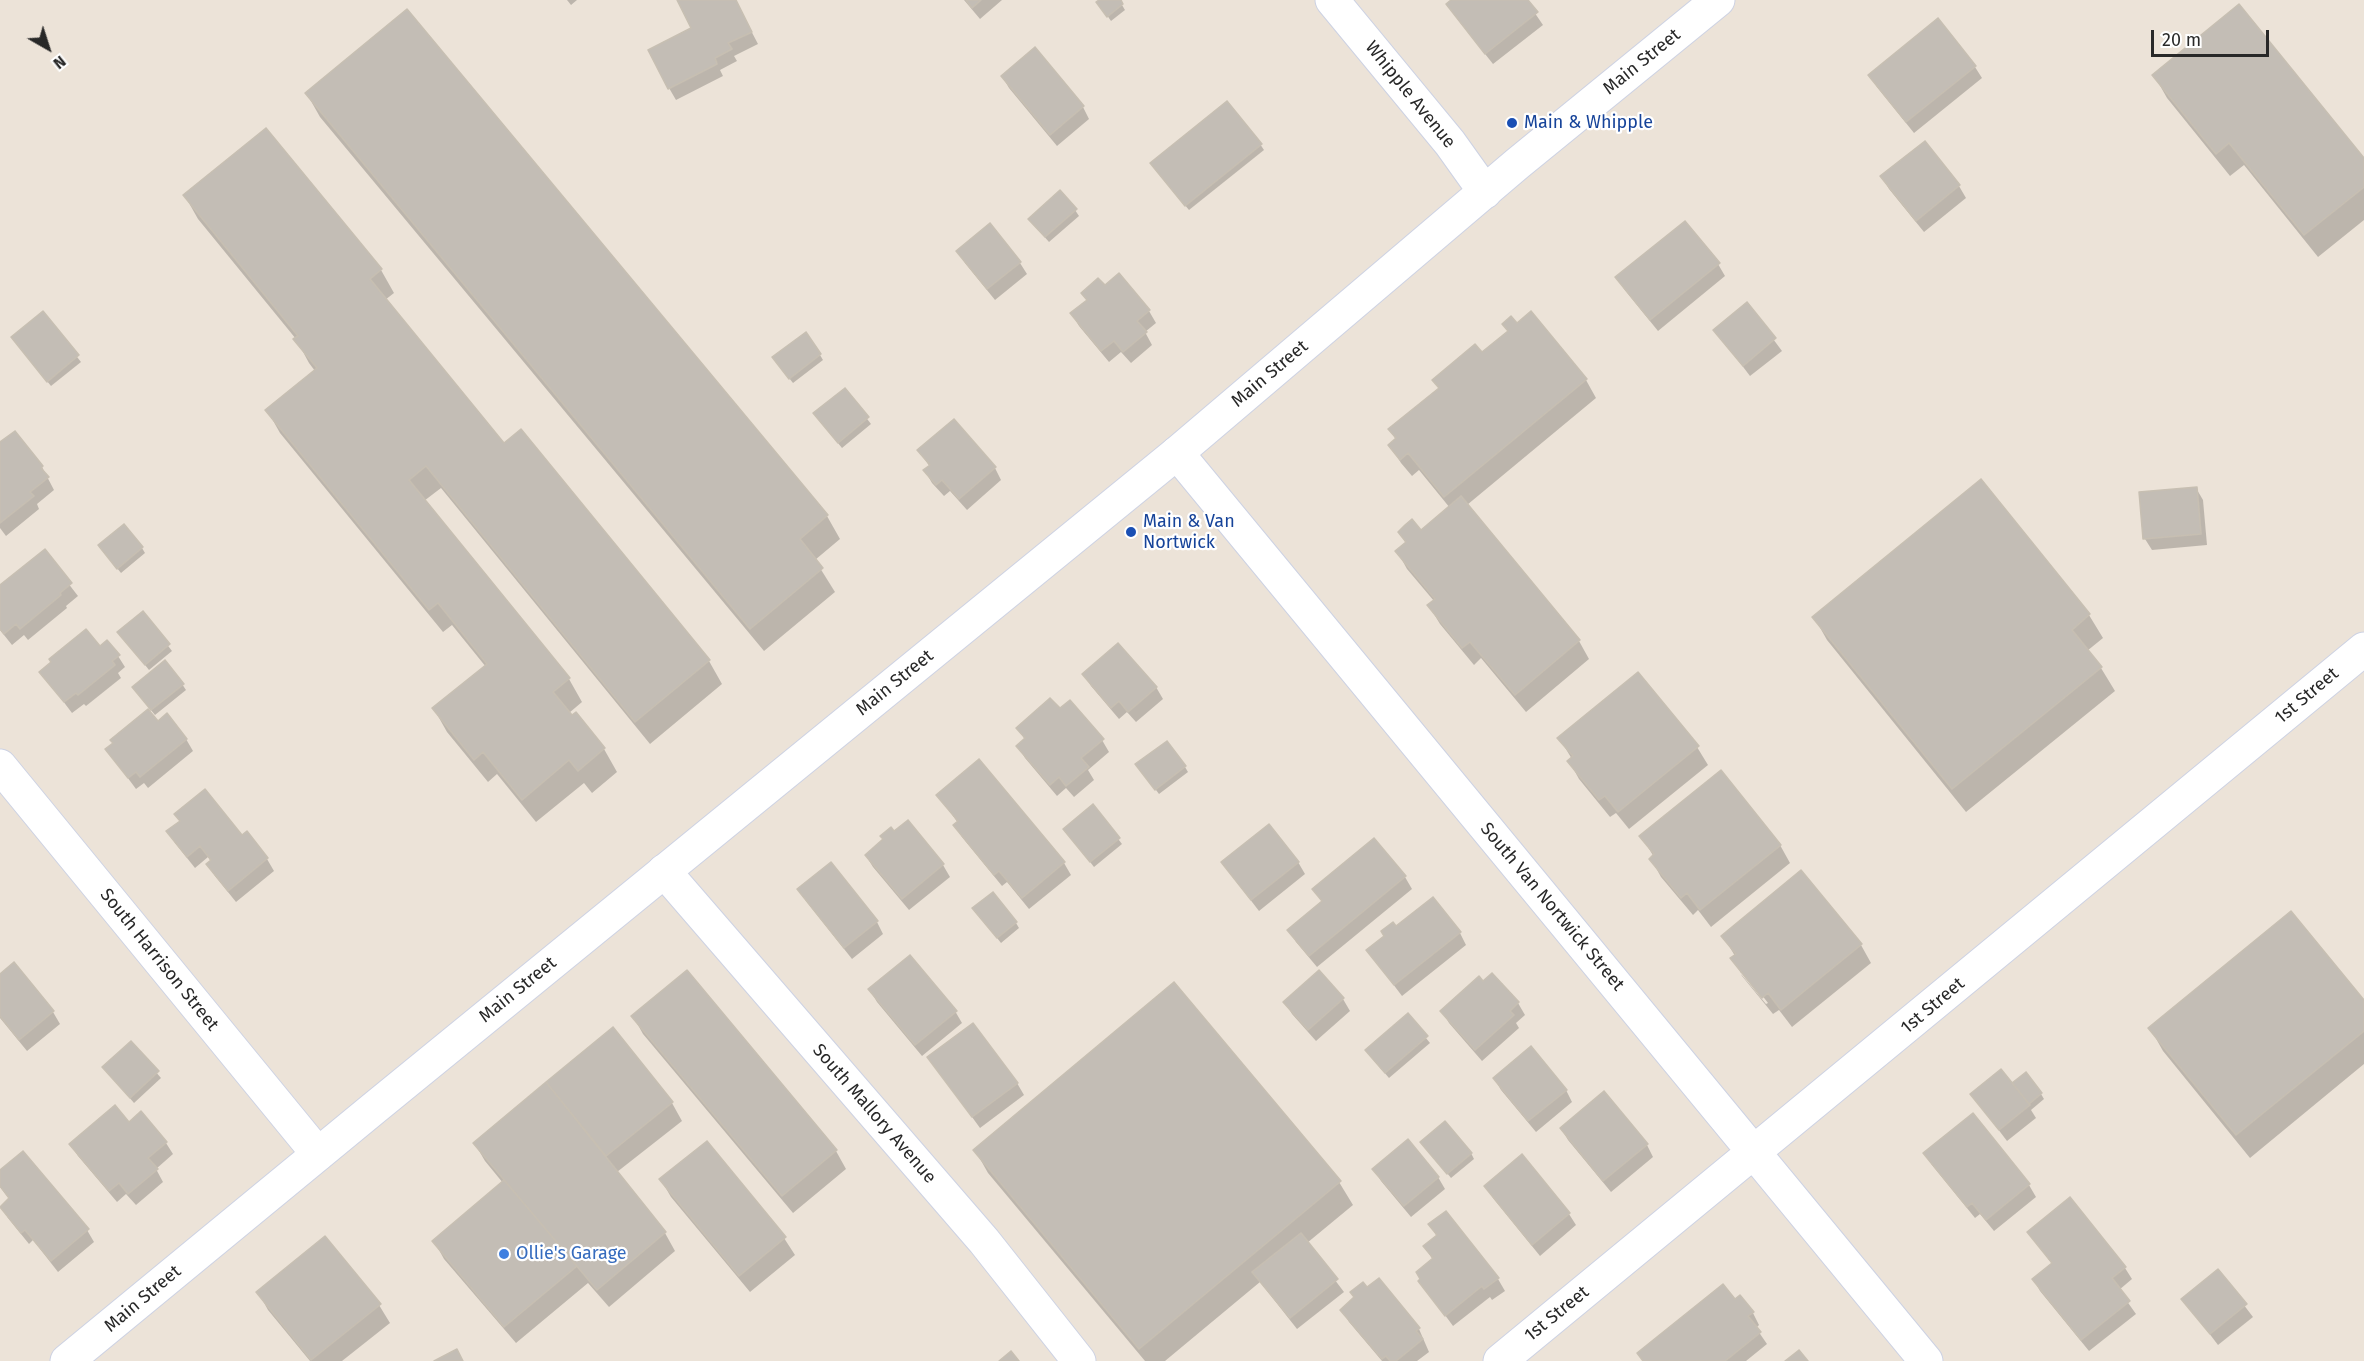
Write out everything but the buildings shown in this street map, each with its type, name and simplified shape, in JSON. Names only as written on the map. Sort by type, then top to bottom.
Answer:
[{"type":"street","name":"Whipple Avenue","points":[[1332,0],[1450,144],[1485,192]]},
{"type":"street","name":"Main Street","points":[[67,1361],[1177,453],[1485,192],[1718,0]]},
{"type":"street","name":"South Van Nortwick Street","points":[[1177,453],[1926,1361]]},
{"type":"street","name":"1st Street","points":[[1500,1361],[2364,649]]},
{"type":"street","name":"South Harrison Street","points":[[0,766],[318,1154]]},
{"type":"street","name":"South Mallory Avenue","points":[[664,871],[984,1241],[1079,1361]]},
{"type":"place","name":"Main & Whipple","points":[[1512,123]]},
{"type":"place","name":"Main & Van Nortwick","points":[[1131,532]]},
{"type":"place","name":"Ollie's Garage","points":[[504,1254]]}]
